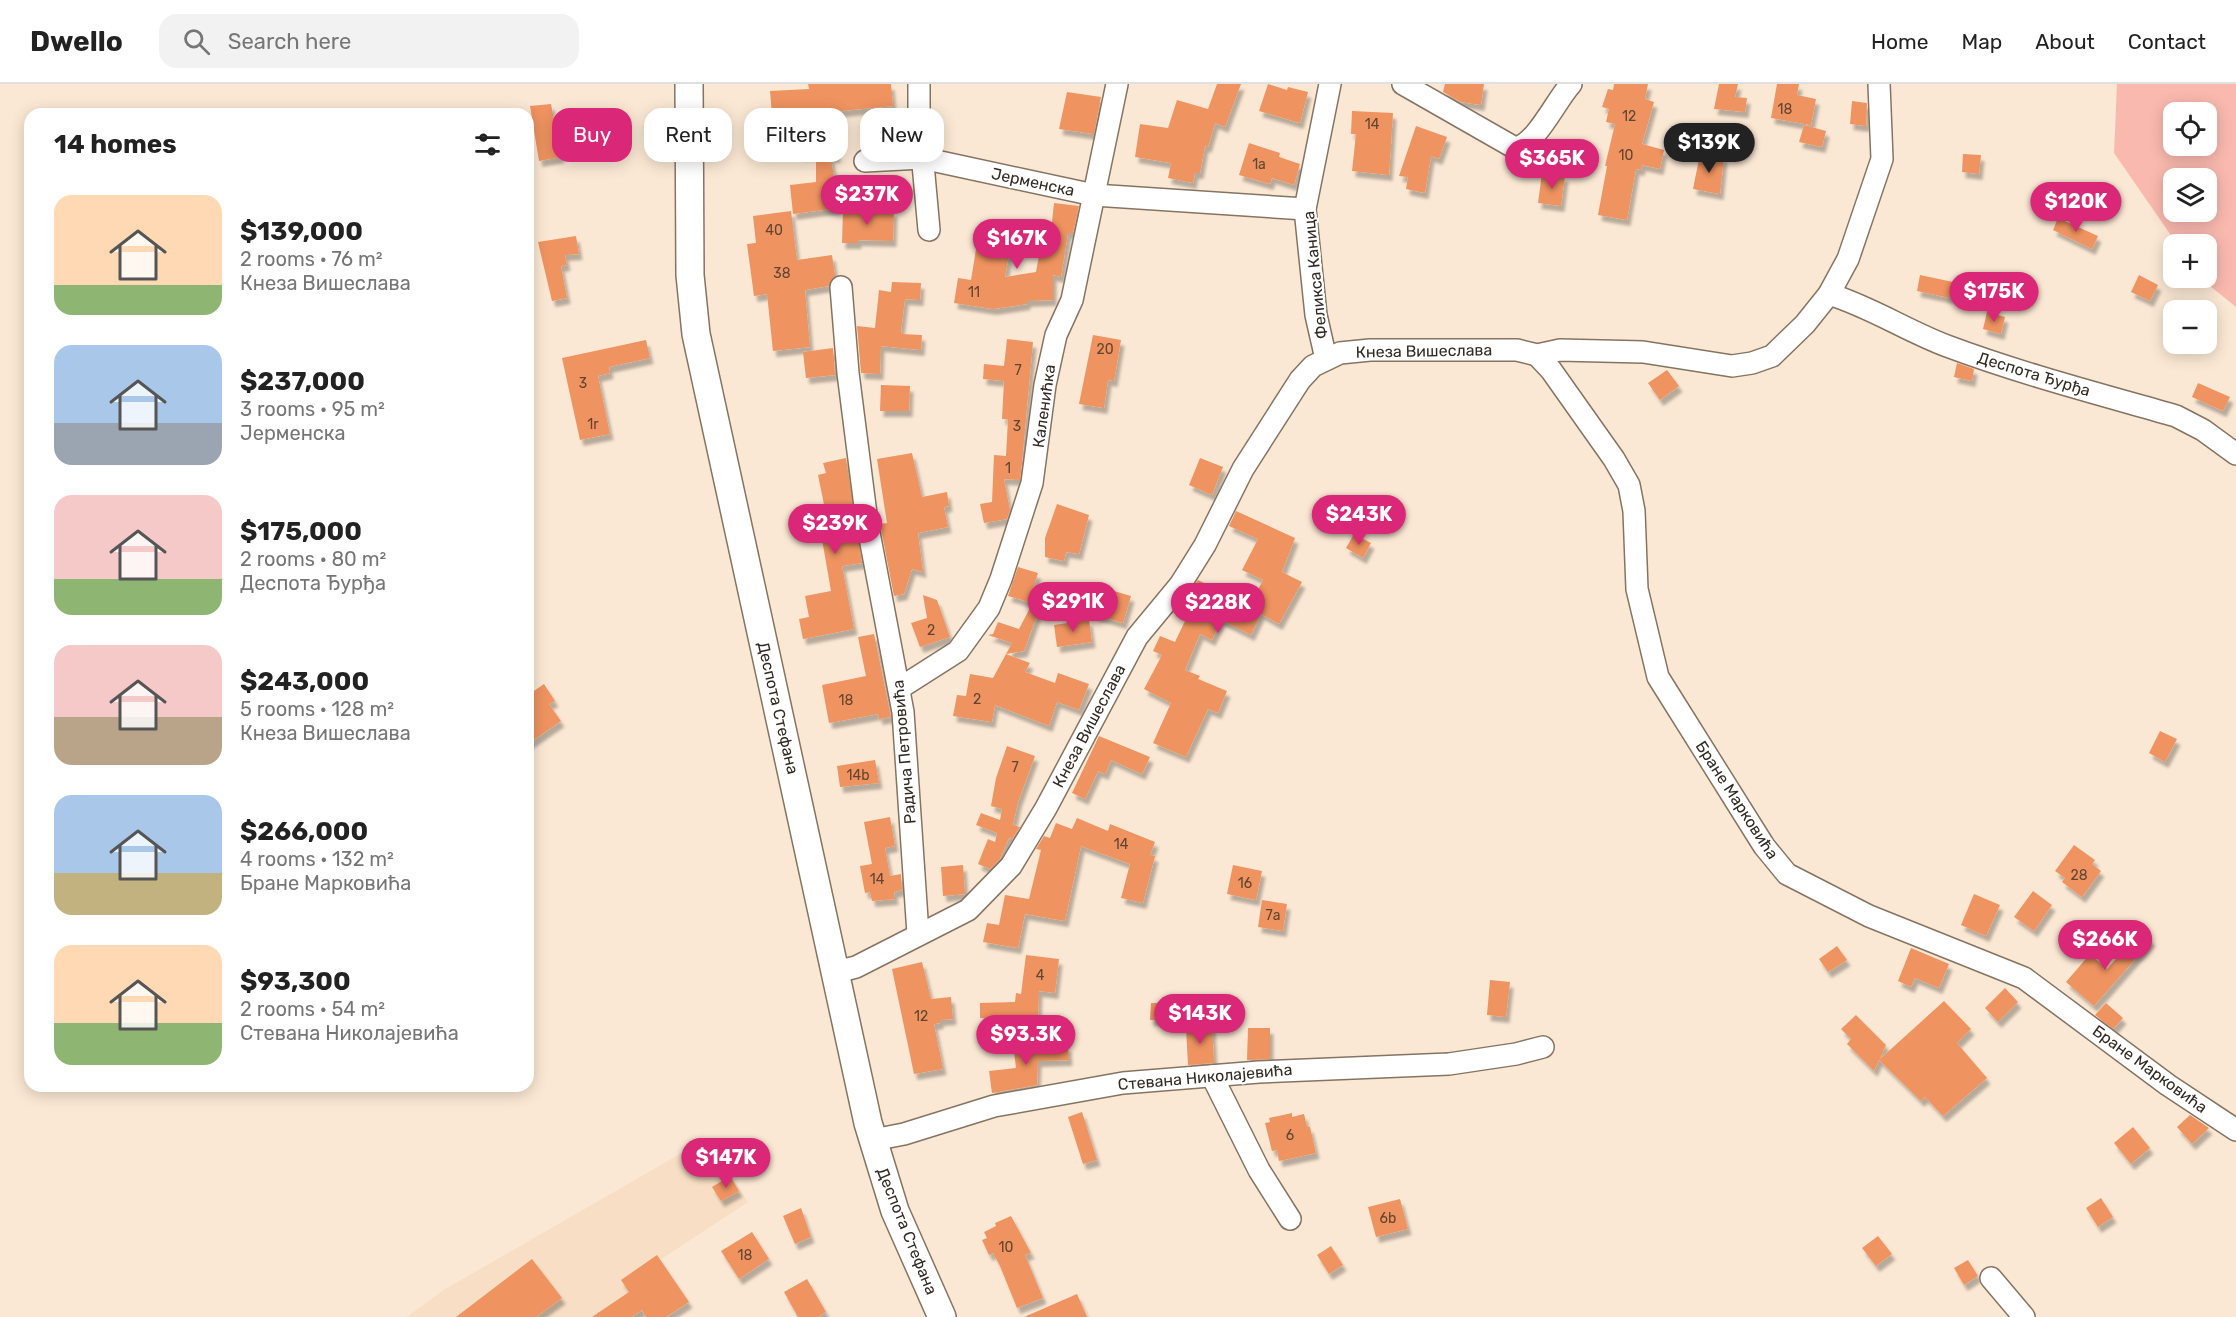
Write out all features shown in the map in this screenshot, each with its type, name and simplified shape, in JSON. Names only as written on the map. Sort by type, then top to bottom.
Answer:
[{"type":"main road","name":"Деспота Стефана","points":[[689,84],[690,275],[694,322],[873,1140],[896,1211],[942,1317]]},
{"type":"street","points":[[919,84],[920,108]]},
{"type":"street","name":"Каленићка","points":[[900,688],[958,651],[989,608],[1001,579],[1032,483],[1045,386],[1056,335],[1072,300],[1118,84]]},
{"type":"street","name":"Феликса Каница","points":[[1326,359],[1316,315],[1305,209],[1330,84]]},
{"type":"street","points":[[1403,84],[1515,148],[1528,143],[1561,94],[1571,84]]},
{"type":"street","name":"Кнеза Вишеслава","points":[[836,972],[856,967],[968,910],[1011,866],[1046,807],[1137,638],[1180,585],[1205,546],[1243,469],[1300,380],[1313,366],[1340,353],[1395,350],[1517,350],[1537,355],[1560,350],[1601,349],[1642,352],[1732,366],[1752,363],[1772,356],[1805,324],[1829,294],[1848,259],[1882,159],[1879,84]]},
{"type":"street","points":[[922,162],[929,230]]},
{"type":"street","name":"Јерменска","points":[[941,162],[1094,195],[1305,209]]},
{"type":"street","name":"Радича Петровића","points":[[841,287],[848,373],[867,522],[900,688],[918,934]]},
{"type":"street","name":"Деспота Ђурђа","points":[[1829,294],[1852,301],[1941,344],[1989,362],[2033,377],[2176,416],[2203,430],[2236,454]]},
{"type":"street","name":"Бране Марковића","points":[[1537,355],[1551,370],[1614,459],[1629,485],[1634,511],[1637,589],[1658,677],[1764,846],[1787,874],[1869,916],[2024,978],[2168,1085],[2236,1130]]},
{"type":"street","name":"Стевана Николајевића","points":[[873,1140],[904,1134],[994,1106],[1123,1083],[1330,1067],[1449,1064],[1516,1054],[1543,1047]]},
{"type":"street","points":[[1212,1076],[1259,1170],[1290,1219]]},
{"type":"street","points":[[1991,1278],[2024,1317]]},
{"type":"shaded area","points":[[2117,84],[2236,84],[2236,307],[2212,288],[2217,288],[2217,234],[2170,234],[2114,153]]},
{"type":"shaded area","points":[[706,1139],[748,1202],[625,1283],[644,1317],[407,1317],[442,1291]]},
{"type":"building","points":[[808,84],[891,84],[893,106],[848,110],[848,108],[771,108],[770,91],[809,89]]},
{"type":"building","points":[[1217,84],[1241,84],[1225,127],[1215,123],[1208,147],[1205,146],[1200,173],[1195,173],[1193,183],[1168,178],[1171,163],[1135,157],[1140,124],[1168,128],[1177,100],[1208,109]]},
{"type":"building","points":[[1268,84],[1287,90],[1288,87],[1308,92],[1300,123],[1259,111]]},
{"type":"building","points":[[1445,84],[1484,84],[1481,105],[1461,102],[1443,92]]},
{"type":"building","points":[[1614,84],[1648,84],[1645,99],[1654,102],[1642,144],[1664,150],[1660,169],[1642,165],[1641,170],[1636,169],[1627,220],[1598,215],[1607,166],[1605,166],[1615,124],[1606,122],[1609,109],[1602,107],[1608,89],[1613,90]]},
{"type":"building","points":[[1719,84],[1738,84],[1735,97],[1747,98],[1745,112],[1714,109]]},
{"type":"building","points":[[1777,84],[1799,84],[1797,95],[1816,99],[1811,125],[1771,118]]},
{"type":"building","points":[[1067,92],[1101,97],[1094,134],[1059,129]]},
{"type":"building","points":[[1852,101],[1867,103],[1866,126],[1850,124]]},
{"type":"building","points":[[551,104],[552,159],[539,161],[534,130],[534,108],[530,106]]},
{"type":"building","points":[[1352,111],[1393,113],[1389,175],[1352,171],[1356,134],[1351,134]]},
{"type":"building","points":[[1804,125],[1826,131],[1822,147],[1799,142]]},
{"type":"building","points":[[1416,126],[1447,137],[1439,159],[1431,156],[1425,193],[1406,189],[1408,177],[1399,176]]},
{"type":"building","points":[[1249,143],[1280,153],[1279,157],[1300,164],[1294,185],[1272,178],[1270,184],[1239,175]]},
{"type":"building","points":[[1700,154],[1724,157],[1720,194],[1693,189]]},
{"type":"building","points":[[1963,154],[1981,155],[1979,174],[1962,172]]},
{"type":"building","points":[[816,162],[832,162],[838,208],[793,214],[790,185],[816,182]]},
{"type":"building","points":[[1542,173],[1565,176],[1561,206],[1538,203]]},
{"type":"building","points":[[1054,203],[1079,206],[1073,233],[1068,233],[1061,277],[1053,275],[1053,300],[1027,301],[1027,304],[993,309],[954,303],[958,278],[971,280],[977,243],[1010,248],[1005,277],[1036,272],[1040,250],[1049,251]]},
{"type":"building","points":[[843,209],[894,211],[893,241],[858,240],[858,243],[842,243]]},
{"type":"building","points":[[791,211],[797,260],[832,255],[835,276],[829,286],[805,290],[810,347],[773,351],[767,294],[754,296],[747,244],[756,243],[753,216]]},
{"type":"building","points":[[2058,218],[2098,236],[2092,249],[2053,230]]},
{"type":"building","points":[[576,236],[579,254],[565,255],[567,265],[561,266],[567,298],[552,301],[538,242]]},
{"type":"building","points":[[1920,275],[1953,282],[1950,298],[1917,291]]},
{"type":"building","points":[[2139,275],[2158,285],[2150,301],[2131,292]]},
{"type":"building","points":[[892,282],[921,283],[920,300],[905,299],[901,331],[902,334],[922,335],[921,350],[881,346],[880,374],[861,373],[857,326],[875,328],[879,290],[891,292]]},
{"type":"building","points":[[1987,312],[2005,317],[2001,334],[1983,329]]},
{"type":"building","points":[[1093,335],[1121,340],[1114,381],[1108,380],[1104,408],[1079,404]]},
{"type":"building","points":[[1007,339],[1033,342],[1020,480],[1004,479],[1010,510],[1007,519],[984,523],[980,504],[992,502],[994,455],[1006,456],[1008,419],[1002,419],[1004,381],[983,379],[984,364],[1004,366]]},
{"type":"building","points":[[646,340],[650,358],[609,367],[610,373],[598,376],[610,434],[580,440],[562,358]]},
{"type":"building","points":[[833,348],[835,375],[806,378],[803,352]]},
{"type":"building","points":[[1957,363],[1974,369],[1972,381],[1954,377]]},
{"type":"building","points":[[1667,370],[1679,386],[1660,400],[1648,383]]},
{"type":"building","points":[[2198,383],[2230,397],[2223,411],[2192,397]]},
{"type":"building","points":[[881,385],[910,386],[909,411],[880,411]]},
{"type":"building","points":[[912,453],[922,497],[947,492],[949,506],[944,507],[948,527],[918,533],[923,572],[912,569],[904,594],[894,596],[880,524],[887,523],[877,459]]},
{"type":"building","points":[[846,458],[862,563],[842,566],[854,629],[803,639],[799,619],[809,617],[805,596],[831,591],[819,522],[827,519],[818,475],[826,473],[823,463]]},
{"type":"building","points":[[1200,458],[1223,467],[1212,495],[1189,485]]},
{"type":"building","points":[[1057,504],[1089,515],[1079,554],[1066,552],[1064,561],[1045,557],[1045,538]]},
{"type":"building","points":[[1236,511],[1295,538],[1282,572],[1302,582],[1279,624],[1261,614],[1251,635],[1221,620],[1212,640],[1200,634],[1185,670],[1200,676],[1198,679],[1227,691],[1218,713],[1208,709],[1186,757],[1153,743],[1171,703],[1144,689],[1162,655],[1153,651],[1160,636],[1175,642],[1194,602],[1186,598],[1198,580],[1250,605],[1263,580],[1242,570],[1258,539],[1229,526]]},
{"type":"building","points":[[1354,534],[1371,543],[1363,558],[1346,548]]},
{"type":"building","points":[[1018,567],[1038,573],[1029,602],[1008,596]]},
{"type":"building","points":[[1114,591],[1131,596],[1123,623],[1095,615],[1100,600],[1110,603]]},
{"type":"building","points":[[923,595],[937,600],[950,637],[920,647],[911,623],[927,618]]},
{"type":"building","points":[[1031,606],[1039,610],[1024,651],[1006,654],[1012,643],[988,635],[993,634],[998,622],[1019,629]]},
{"type":"building","points":[[1089,620],[1092,642],[1057,647],[1054,625]]},
{"type":"building","points":[[874,634],[891,717],[879,719],[878,714],[829,723],[822,685],[866,676],[858,637]]},
{"type":"building","points":[[1006,654],[1030,663],[1025,672],[1055,683],[1058,673],[1089,684],[1079,710],[1057,702],[1049,726],[995,705],[992,722],[953,716],[957,695],[966,696],[970,674],[993,678]]},
{"type":"building","points":[[544,684],[555,701],[549,704],[561,721],[534,740],[534,691]]},
{"type":"building","points":[[2160,731],[2177,739],[2165,762],[2149,753]]},
{"type":"building","points":[[1099,736],[1150,757],[1142,774],[1111,760],[1105,774],[1098,771],[1085,799],[1072,793]]},
{"type":"building","points":[[1007,746],[1035,756],[1018,802],[1013,825],[1020,827],[1012,839],[1009,838],[1000,859],[990,869],[978,864],[988,839],[995,842],[997,833],[976,825],[981,813],[1000,820],[1002,809],[991,806],[996,778]]},
{"type":"building","points":[[875,760],[879,783],[840,787],[837,766]]},
{"type":"building","points":[[890,817],[895,846],[885,848],[890,876],[901,874],[902,890],[894,892],[895,899],[872,901],[870,892],[865,893],[860,866],[872,864],[864,822]]},
{"type":"building","points":[[1077,818],[1108,831],[1110,824],[1155,842],[1150,855],[1155,856],[1143,903],[1121,898],[1130,864],[1081,846],[1065,921],[1025,914],[1018,948],[983,942],[987,923],[999,925],[1005,895],[1029,899],[1041,850],[1036,849],[1044,836],[1050,838],[1056,823],[1072,829]]},
{"type":"building","points":[[2074,845],[2095,860],[2092,864],[2101,871],[2082,897],[2062,882],[2065,878],[2055,871]]},
{"type":"building","points":[[963,865],[965,894],[943,896],[941,867]]},
{"type":"building","points":[[1233,865],[1262,871],[1256,900],[1227,894]]},
{"type":"building","points":[[2033,891],[2052,905],[2034,931],[2014,917]]},
{"type":"building","points":[[1974,894],[2000,905],[1986,936],[1961,925]]},
{"type":"building","points":[[1262,900],[1287,904],[1283,931],[1258,927]]},
{"type":"building","points":[[2141,931],[2152,940],[2094,1006],[2066,982],[2090,954],[2107,969]]},
{"type":"building","points":[[1837,946],[1847,960],[1828,972],[1819,959]]},
{"type":"building","points":[[1911,948],[1949,964],[1939,988],[1915,978],[1911,987],[1898,981]]},
{"type":"building","points":[[1026,955],[1059,959],[1055,993],[1039,991],[1038,1017],[980,1018],[980,1003],[1015,1002],[1016,993],[1021,994]]},
{"type":"building","points":[[922,962],[931,999],[951,997],[953,1019],[940,1020],[940,1023],[934,1024],[943,1069],[914,1074],[892,969]]},
{"type":"building","points":[[1490,980],[1510,982],[1506,1017],[1487,1015]]},
{"type":"building","points":[[2005,988],[2018,1002],[1998,1022],[1985,1008]]},
{"type":"building","points":[[1944,1001],[1971,1029],[1957,1043],[1987,1078],[1943,1116],[1925,1097],[1921,1101],[1879,1060],[1874,1071],[1847,1044],[1851,1039],[1841,1029],[1856,1015],[1886,1045],[1880,1059]]},
{"type":"building","points":[[1151,1003],[1164,1003],[1164,1020],[1150,1020]]},
{"type":"building","points":[[2106,1003],[2123,1018],[2113,1029],[2095,1015]]},
{"type":"building","points":[[1212,1025],[1214,1063],[1188,1065],[1186,1027]]},
{"type":"building","points":[[1248,1028],[1270,1028],[1270,1059],[1247,1060]]},
{"type":"building","points":[[1045,1040],[1045,1047],[1068,1046],[1069,1060],[1038,1061],[1037,1085],[992,1093],[989,1071],[1016,1068],[1013,1044]]},
{"type":"building","points":[[1082,1112],[1097,1160],[1083,1164],[1068,1117]]},
{"type":"building","points":[[1292,1113],[1292,1117],[1304,1114],[1307,1127],[1310,1127],[1316,1153],[1279,1161],[1277,1150],[1272,1151],[1265,1123],[1270,1122],[1269,1118]]},
{"type":"building","points":[[2190,1115],[2209,1128],[2192,1144],[2177,1127]]},
{"type":"building","points":[[2133,1127],[2150,1148],[2131,1164],[2114,1143]]},
{"type":"building","points":[[730,1176],[739,1191],[721,1201],[712,1187]]},
{"type":"building","points":[[2101,1198],[2113,1217],[2098,1227],[2086,1208]]},
{"type":"building","points":[[1400,1199],[1408,1229],[1376,1237],[1368,1207]]},
{"type":"building","points":[[801,1208],[811,1237],[795,1244],[783,1216]]},
{"type":"building","points":[[1011,1216],[1031,1253],[1025,1255],[1043,1298],[1017,1308],[1000,1266],[993,1253],[989,1255],[982,1240],[987,1238],[984,1232],[996,1226],[995,1223]]},
{"type":"building","points":[[752,1232],[769,1259],[739,1279],[721,1251]]},
{"type":"building","points":[[1878,1236],[1892,1254],[1876,1266],[1862,1248]]},
{"type":"building","points":[[1331,1246],[1343,1265],[1329,1274],[1317,1255]]},
{"type":"building","points":[[657,1255],[689,1302],[666,1317],[646,1317],[642,1310],[632,1317],[592,1317],[629,1292],[621,1280]]},
{"type":"building","points":[[532,1259],[562,1298],[536,1317],[456,1317]]},
{"type":"building","points":[[1968,1260],[1978,1276],[1964,1285],[1954,1268]]},
{"type":"building","points":[[807,1279],[826,1312],[818,1317],[798,1317],[784,1292]]},
{"type":"building","points":[[1077,1294],[1087,1317],[1024,1317]]}]
